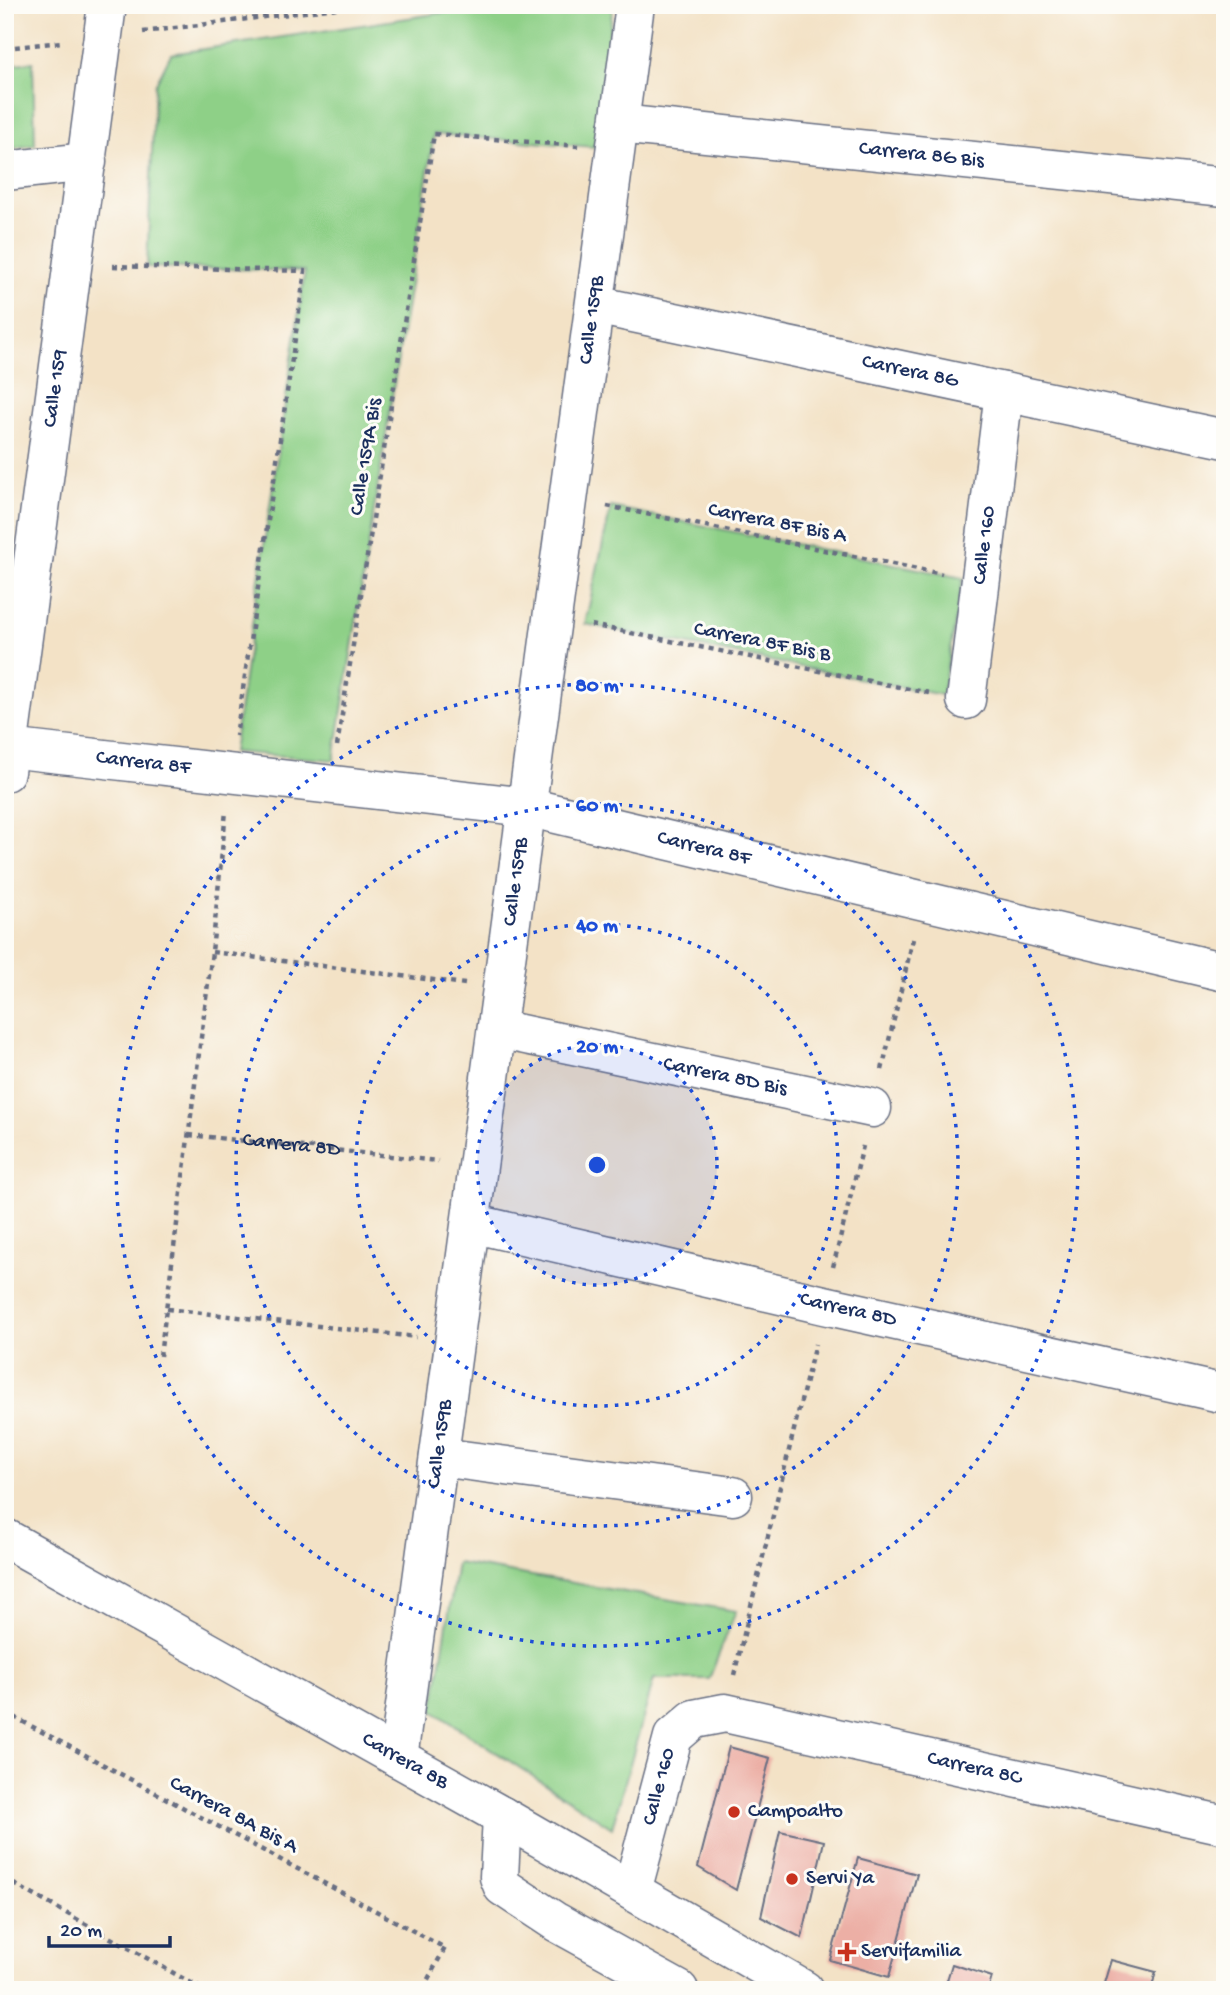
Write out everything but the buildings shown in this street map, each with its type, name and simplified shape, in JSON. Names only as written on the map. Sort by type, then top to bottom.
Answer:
[{"type":"street","name":"Calle 159B","points":[[398,1758],[635,5]]},
{"type":"street","name":"Calle 159","points":[[7,760],[105,21]]},
{"type":"street","name":"Carrera 8G Bis","points":[[618,137],[1225,187]]},
{"type":"street","points":[[5,171],[87,162]]},
{"type":"street","name":"Carrera 8G","points":[[595,305],[1225,439]]},
{"type":"street","name":"Calle 160","points":[[966,700],[1004,392]]},
{"type":"street","name":"Carrera 8F","points":[[7,760],[331,785],[527,807],[1225,972]]},
{"type":"street","name":"Carrera 8D Bis","points":[[496,1029],[872,1108]]},
{"type":"street","name":"Carrera 8D","points":[[471,1223],[824,1306],[1225,1394]]},
{"type":"street","points":[[439,1457],[733,1496]]},
{"type":"street","name":"Carrera 8B","points":[[5,1538],[502,1816],[792,1987]]},
{"type":"street","name":"Calle 160","points":[[632,1891],[673,1737],[694,1719],[725,1713]]},
{"type":"street","name":"Carrera 8C","points":[[725,1713],[1225,1825]]},
{"type":"street","points":[[502,1816],[499,1877],[503,1887],[556,1922],[679,1990]]},
{"type":"path","points":[[5,48],[105,21],[361,5]]},
{"type":"path","name":"Calle 159A Bis","points":[[331,785],[434,134],[618,137]]},
{"type":"path","points":[[73,265],[305,271]]},
{"type":"path","name":"Carrera 8F Bis A","points":[[568,499],[980,582]]},
{"type":"path","name":"Carrera 8F Bis B","points":[[552,618],[966,700]]},
{"type":"path","points":[[212,952],[502,989]]},
{"type":"path","name":"Carrera 8D","points":[[188,1135],[479,1165]]},
{"type":"path","points":[[167,1309],[454,1341]]},
{"type":"path","name":"Carrera 8A Bis A","points":[[5,1712],[445,1948],[422,1990]]},
{"type":"path","points":[[5,1879],[204,1990]]},
{"type":"green space","points":[[494,5],[613,5],[594,147],[434,134],[334,760],[233,752],[305,271],[147,267],[155,85],[171,54]]},
{"type":"green space","points":[[33,62],[35,145],[5,149],[5,65]]},
{"type":"green space","points":[[611,507],[963,578],[942,695],[585,624]]},
{"type":"green space","points":[[457,1563],[736,1611],[709,1679],[654,1679],[612,1828],[433,1711]]},
{"type":"place","name":"Campoalto","points":[[734,1812]]},
{"type":"place","name":"Servi Ya","points":[[792,1879]]},
{"type":"place","name":"Servifamilia","points":[[847,1952]]}]
